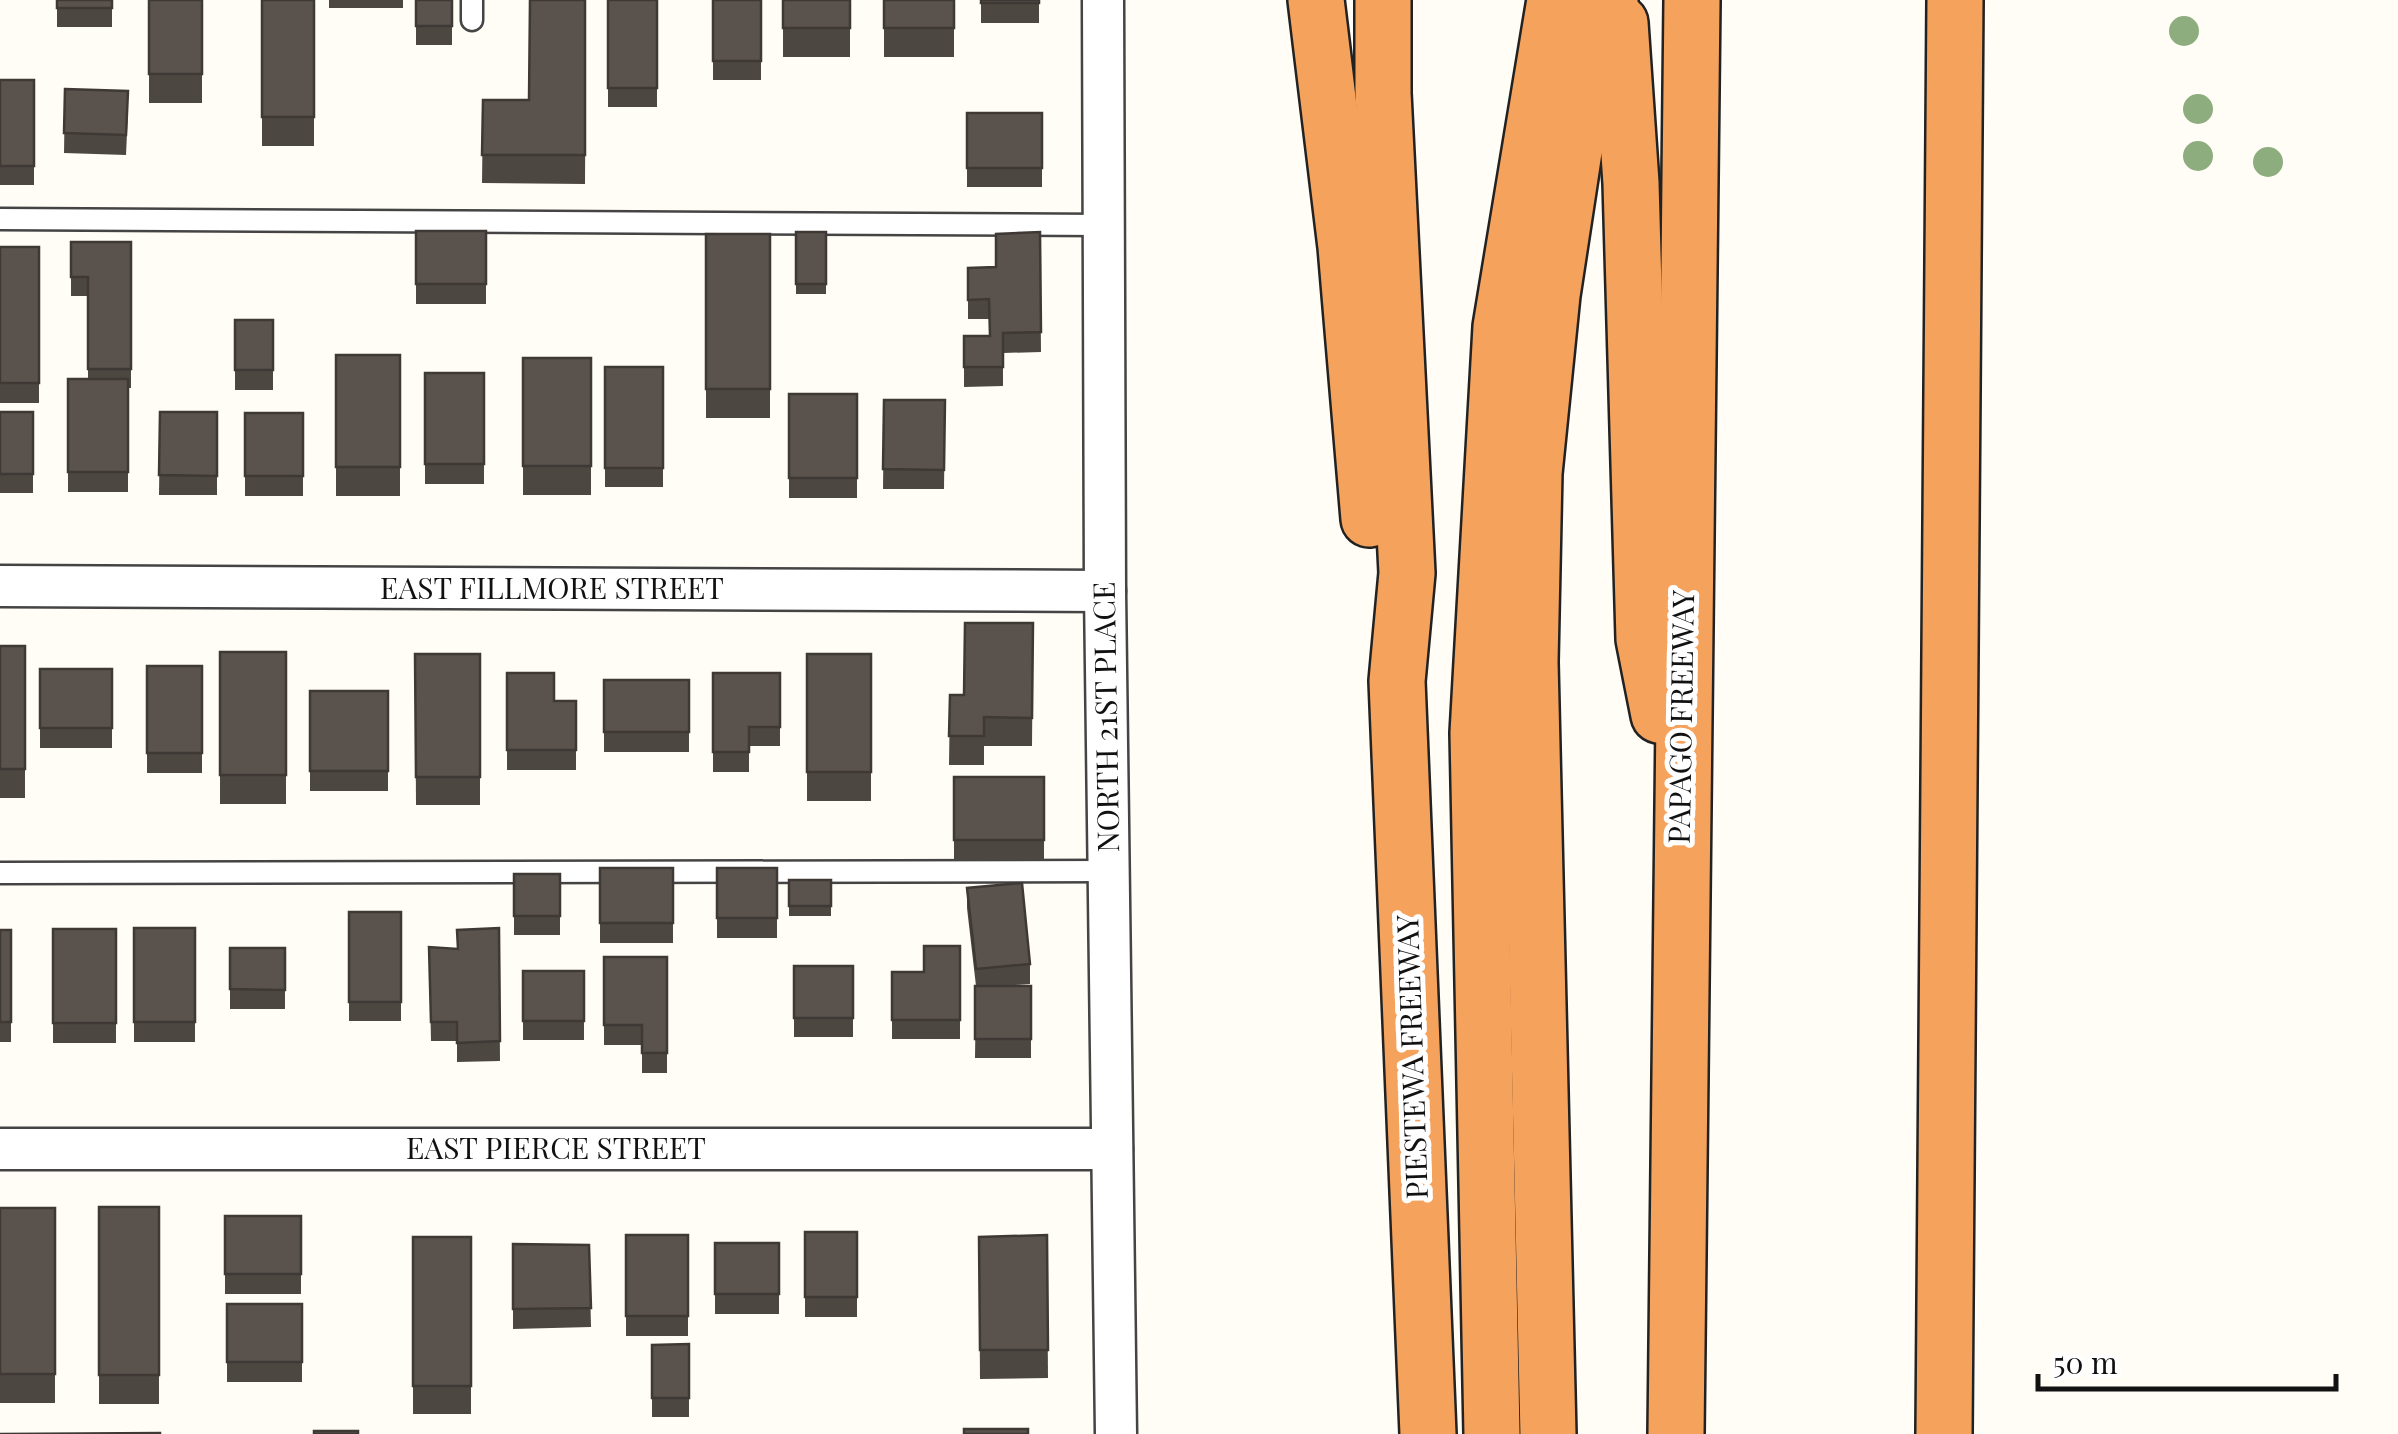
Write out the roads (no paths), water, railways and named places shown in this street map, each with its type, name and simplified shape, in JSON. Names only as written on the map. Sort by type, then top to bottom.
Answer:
[{"type":"highway","points":[[1316,0],[1346,248],[1371,550],[1397,681]]},
{"type":"highway","points":[[1383,0],[1407,573],[1397,681]]},
{"type":"highway","points":[[1548,1434],[1530,662],[1502,327],[1555,0]]},
{"type":"highway","points":[[1492,1434],[1478,732],[1513,466],[1552,295],[1574,151],[1614,0]]},
{"type":"highway","points":[[1614,0],[1624,56],[1631,183],[1644,639],[1680,818]]},
{"type":"highway","name":"PAPAGO FREEWAY","points":[[1676,1434],[1692,0]]},
{"type":"highway","points":[[1944,1434],[1955,0]]},
{"type":"highway","name":"PIESTEWA FREEWAY","points":[[1397,681],[1428,1434]]},
{"type":"street","name":"NORTH 21ST PLACE","points":[[1104,0],[1105,591],[1116,1434]]},
{"type":"street","name":"EAST FILLMORE STREET","points":[[0,586],[1105,591]]},
{"type":"street","name":"EAST PIERCE STREET","points":[[0,1150],[1112,1149]]},
{"type":"lane","points":[[0,220],[1104,225]]},
{"type":"lane","points":[[0,872],[1109,871]]}]
